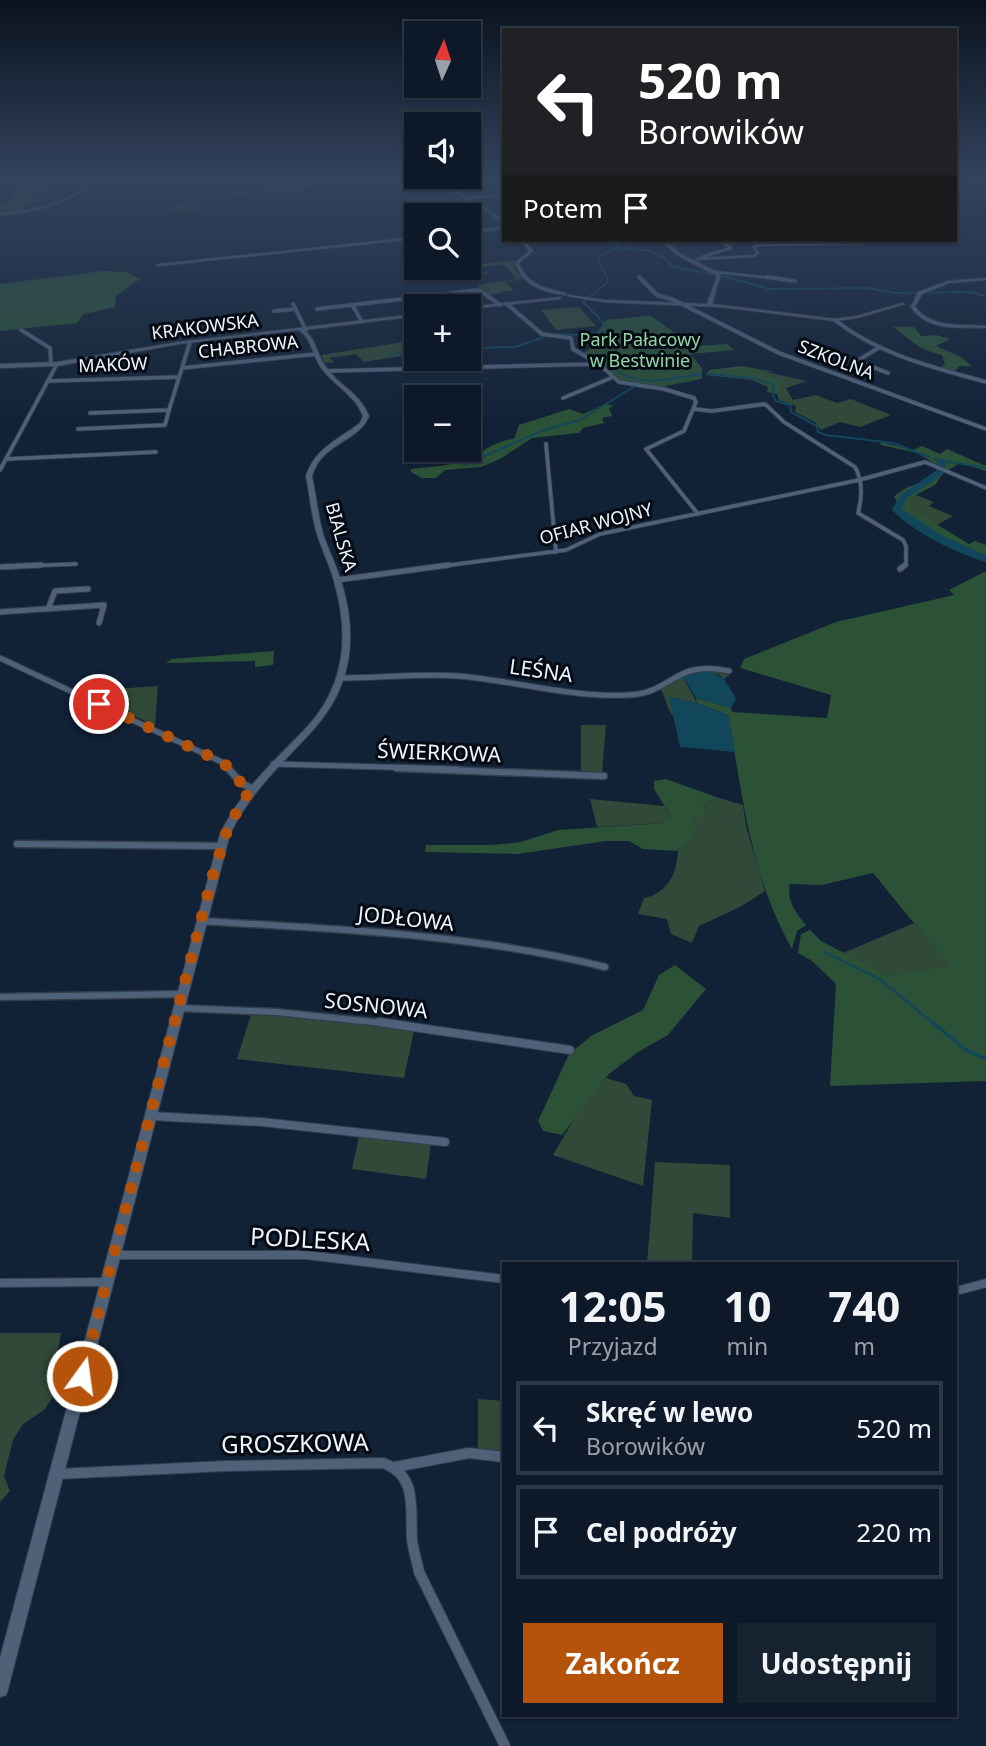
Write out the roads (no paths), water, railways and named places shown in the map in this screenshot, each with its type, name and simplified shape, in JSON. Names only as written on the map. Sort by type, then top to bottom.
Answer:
[{"type":"street","points":[[158,265],[230,257]]},
{"type":"street","points":[[523,257],[518,261],[518,268],[530,283],[567,297]]},
{"type":"street","points":[[685,257],[718,274],[733,272],[795,281]]},
{"type":"street","points":[[690,261],[702,257]]},
{"type":"street","points":[[697,259],[726,257]]},
{"type":"street","points":[[709,305],[718,274]]},
{"type":"street","points":[[639,277],[657,295],[682,305]]},
{"type":"street","points":[[481,307],[567,297],[709,305],[835,320],[894,308],[948,282],[986,279]]},
{"type":"street","points":[[317,309],[479,290],[500,305]]},
{"type":"street","points":[[550,290],[557,297]]},
{"type":"street","points":[[912,301],[916,314],[926,320],[952,326],[986,327]]},
{"type":"street","points":[[293,304],[307,333],[321,328],[404,317]]},
{"type":"street","points":[[507,304],[542,334],[572,338],[573,349],[599,364],[611,378],[625,384],[687,394],[696,402],[691,422],[683,433],[646,449],[698,514]]},
{"type":"street","name":"SZKOLNA","points":[[682,305],[779,354],[986,429]]},
{"type":"street","points":[[353,306],[362,322]]},
{"type":"street","points":[[274,312],[296,309]]},
{"type":"street","points":[[835,320],[856,338],[986,382]]},
{"type":"street","points":[[0,470],[48,381],[54,364],[50,348],[21,330]]},
{"type":"street","name":"KRAKOWSKA","points":[[0,366],[54,364],[190,342],[307,333]]},
{"type":"street","name":"BIALSKA","points":[[0,1689],[221,846],[235,813],[251,788],[320,718],[334,697],[342,678],[348,639],[337,580],[320,531],[310,471],[318,456],[363,424],[366,416],[351,392],[327,371],[307,333]]},
{"type":"street","points":[[78,429],[165,425],[190,342]]},
{"type":"street","points":[[880,347],[856,360],[888,373]]},
{"type":"street","name":"CHABROWA","points":[[182,368],[317,354]]},
{"type":"street","points":[[327,371],[599,364]]},
{"type":"street","name":"MAKÓW","points":[[48,381],[179,377]]},
{"type":"street","points":[[563,398],[611,378]]},
{"type":"street","points":[[694,409],[712,411],[765,404],[784,422],[845,459],[859,474],[862,498],[858,513],[897,535],[906,546],[906,565],[900,569]]},
{"type":"street","points":[[90,413],[169,410]]},
{"type":"street","points":[[546,444],[556,552]]},
{"type":"street","points":[[6,459],[156,452]]},
{"type":"street","name":"OFIAR WOJNY","points":[[337,580],[556,552],[579,547],[589,537],[600,534],[859,480],[925,462],[986,488]]},
{"type":"street","points":[[0,567],[76,564]]},
{"type":"street","points":[[48,609],[55,591],[88,589]]},
{"type":"street","points":[[0,612],[104,605],[99,623]]},
{"type":"street","points":[[0,658],[224,763],[241,783],[251,788]]},
{"type":"street","name":"LEŚNA","points":[[342,678],[456,676],[558,691],[631,695],[662,686],[683,669],[702,666],[729,671]]},
{"type":"street","name":"ŚWIERKOWA","points":[[273,764],[604,776]]},
{"type":"street","points":[[17,844],[221,846]]},
{"type":"street","name":"JODŁOWA","points":[[201,920],[305,926],[530,950],[606,967]]},
{"type":"street","points":[[0,997],[182,994]]},
{"type":"street","name":"SOSNOWA","points":[[178,1008],[257,1010],[458,1032],[570,1050]]},
{"type":"street","points":[[149,1116],[262,1122],[445,1142]]},
{"type":"street","name":"PODLESKA","points":[[113,1255],[307,1255],[502,1279]]},
{"type":"street","points":[[0,1283],[105,1282]]},
{"type":"street","points":[[957,1291],[986,1283]]},
{"type":"street","points":[[395,1467],[469,1453],[502,1457]]},
{"type":"street","name":"GROSZKOWA","points":[[57,1474],[312,1464],[369,1463],[395,1467],[408,1482],[412,1493],[412,1541],[419,1573],[505,1746]]},
{"type":"water","points":[[709,670],[724,679],[736,698],[731,708],[696,698],[683,677],[687,673]]},
{"type":"water","points":[[669,697],[697,703],[728,715],[735,752],[680,747]]},
{"type":"waterway","points":[[598,257],[608,282],[583,302],[605,324],[614,339],[614,369],[635,379],[646,380],[701,374]]},
{"type":"waterway","points":[[664,257],[673,267],[723,276],[769,289],[868,288],[895,293],[970,292],[986,296]]},
{"type":"waterway","points":[[556,334],[577,335],[608,331]]},
{"type":"waterway","points":[[481,348],[515,347],[544,337]]},
{"type":"waterway","points":[[390,355],[404,352]]},
{"type":"waterway","points":[[708,374],[754,378],[774,385],[773,395],[776,401],[790,405],[791,412],[817,426],[818,432],[893,443],[929,457]]},
{"type":"waterway","points":[[464,465],[544,430],[580,420],[635,386]]},
{"type":"waterway","points":[[934,459],[986,468]]},
{"type":"waterway","points":[[942,462],[942,471],[902,498],[897,510],[939,538],[986,559]]},
{"type":"waterway","points":[[824,952],[881,980],[934,1024]]},
{"type":"waterway","points":[[932,1022],[966,1050],[986,1059]]},
{"type":"park label","name":"Park Pałacowy w Bestwinie","points":[[640,350]]}]
